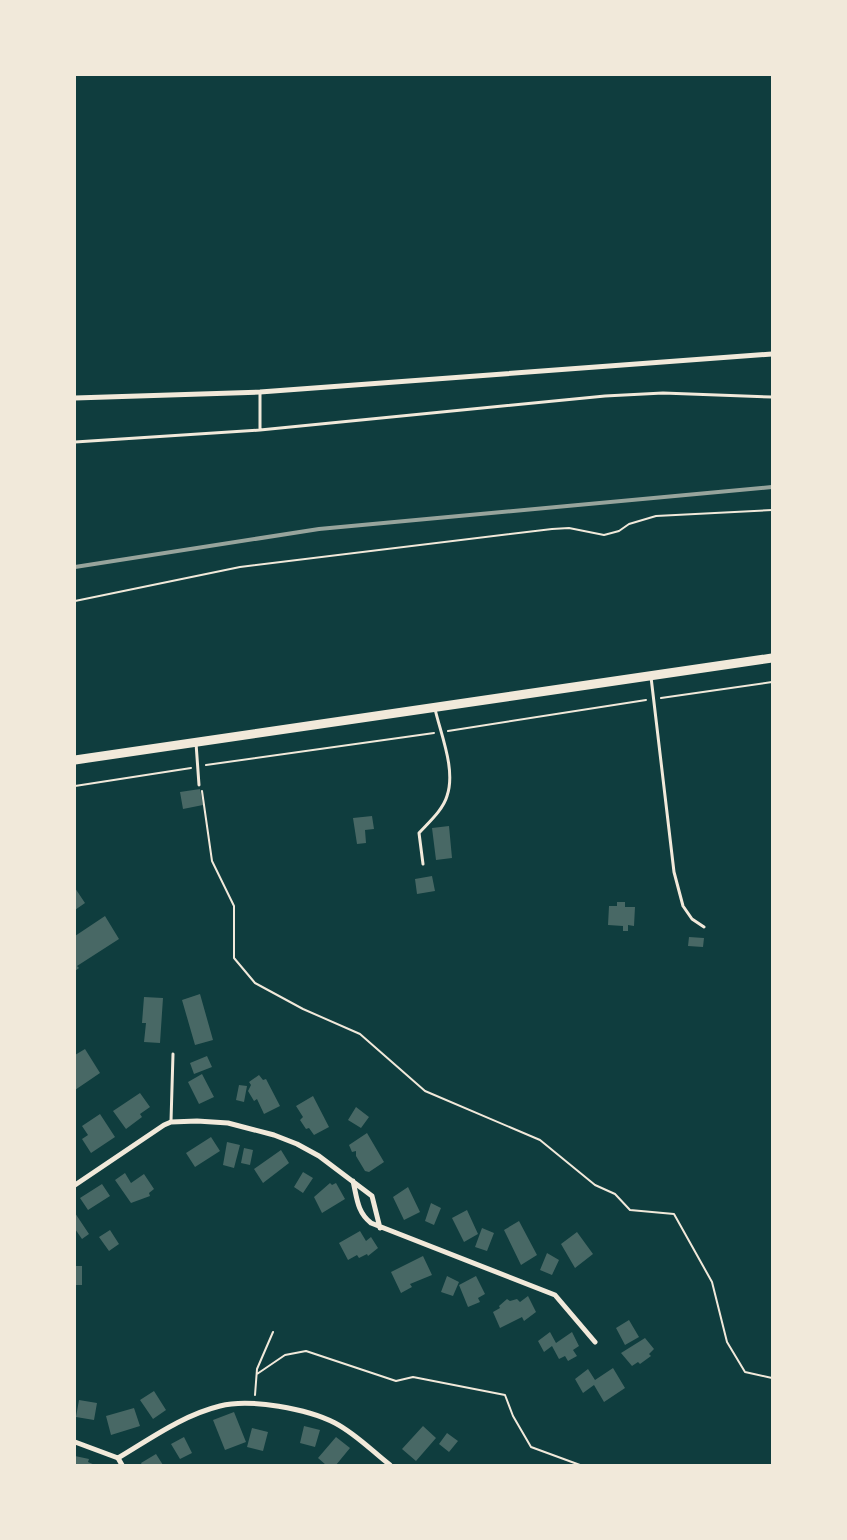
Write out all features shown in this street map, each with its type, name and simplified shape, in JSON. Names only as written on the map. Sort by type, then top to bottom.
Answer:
[{"type":"street","points":[[75,398],[260,392],[772,354]]},
{"type":"street","points":[[75,760],[772,658]]},
{"type":"street","points":[[75,1184],[171,1122],[228,1123],[274,1135],[319,1156],[372,1196],[380,1228]]},
{"type":"street","points":[[353,1181],[362,1217],[380,1228],[555,1295],[595,1342]]},
{"type":"street","points":[[118,1458],[179,1422],[206,1410],[221,1406],[254,1405],[273,1406],[320,1416],[350,1432],[390,1465]]},
{"type":"street","points":[[75,1442],[118,1458],[122,1465]]},
{"type":"lane","points":[[260,392],[260,430]]},
{"type":"lane","points":[[75,442],[260,430],[605,396],[663,393],[772,397]]},
{"type":"lane","points":[[651,676],[674,872],[683,906],[692,919],[704,926]]},
{"type":"lane","points":[[423,864],[419,833],[447,798],[449,786],[448,765],[435,708]]},
{"type":"lane","points":[[196,742],[199,785]]},
{"type":"lane","points":[[171,1122],[173,1054]]},
{"type":"path","points":[[75,601],[240,567],[552,529],[569,528],[604,535],[620,531],[629,524],[656,516],[772,510]]},
{"type":"path","points":[[75,786],[198,766],[772,682]]},
{"type":"path","points":[[199,785],[202,788],[206,810],[212,861],[234,906],[234,958],[255,983],[303,1009],[360,1034],[425,1091],[540,1140],[595,1185],[615,1194],[630,1210],[674,1214],[712,1282],[727,1342],[745,1372],[772,1378]]},
{"type":"path","points":[[254,1405],[257,1374],[273,1332]]},
{"type":"path","points":[[257,1374],[285,1355],[306,1351],[396,1382],[413,1377],[505,1394],[513,1416],[531,1446],[580,1465]]},
{"type":"building","points":[[200,789],[203,805],[183,809],[180,792]]},
{"type":"building","points":[[372,816],[374,829],[365,830],[366,843],[357,844],[353,818]]},
{"type":"building","points":[[449,826],[452,858],[436,860],[432,828]]},
{"type":"building","points":[[432,876],[435,891],[417,894],[415,879]]},
{"type":"building","points":[[75,888],[85,903],[75,910]]},
{"type":"building","points":[[617,902],[625,902],[625,907],[635,907],[634,926],[628,925],[628,931],[623,931],[623,926],[608,925],[609,906],[617,906]]},
{"type":"building","points":[[105,916],[119,939],[77,966],[79,968],[75,971],[75,936]]},
{"type":"building","points":[[689,937],[704,938],[703,947],[688,946]]},
{"type":"building","points":[[200,994],[213,1040],[195,1045],[182,1000]]},
{"type":"building","points":[[144,997],[163,998],[160,1043],[144,1042],[146,1023],[142,1023]]},
{"type":"building","points":[[85,1049],[100,1073],[75,1090],[75,1055]]},
{"type":"building","points":[[207,1056],[212,1067],[194,1074],[190,1063]]},
{"type":"building","points":[[202,1074],[214,1097],[199,1104],[188,1082]]},
{"type":"building","points":[[259,1075],[263,1080],[266,1079],[280,1106],[264,1114],[257,1099],[254,1101],[248,1091],[251,1085],[249,1082]]},
{"type":"building","points":[[239,1085],[247,1086],[244,1102],[236,1100]]},
{"type":"building","points":[[140,1093],[150,1107],[140,1114],[142,1117],[126,1129],[113,1111]]},
{"type":"building","points":[[313,1096],[329,1127],[314,1135],[309,1128],[306,1129],[300,1120],[303,1117],[296,1106]]},
{"type":"building","points":[[356,1107],[369,1117],[361,1128],[348,1120]]},
{"type":"building","points":[[100,1114],[115,1137],[91,1153],[82,1139],[88,1135],[82,1126]]},
{"type":"building","points":[[367,1133],[384,1162],[369,1172],[365,1171],[356,1156],[356,1151],[352,1152],[349,1145]]},
{"type":"building","points":[[211,1137],[220,1151],[195,1167],[186,1153]]},
{"type":"building","points":[[227,1142],[240,1145],[234,1168],[223,1165]]},
{"type":"building","points":[[244,1148],[253,1150],[250,1165],[241,1163]]},
{"type":"building","points":[[281,1150],[289,1163],[263,1183],[254,1169]]},
{"type":"building","points":[[303,1172],[313,1178],[303,1193],[294,1187]]},
{"type":"building","points":[[125,1173],[131,1183],[144,1174],[154,1189],[149,1193],[150,1196],[131,1203],[115,1180]]},
{"type":"building","points":[[330,1183],[332,1185],[336,1183],[345,1199],[322,1213],[314,1197]]},
{"type":"building","points":[[102,1184],[110,1196],[88,1210],[80,1198]]},
{"type":"building","points":[[408,1187],[420,1212],[404,1220],[393,1197]]},
{"type":"building","points":[[431,1203],[441,1208],[434,1225],[425,1221]]},
{"type":"building","points":[[467,1210],[478,1234],[464,1242],[452,1218]]},
{"type":"building","points":[[75,1213],[89,1234],[82,1239],[75,1229]]},
{"type":"building","points":[[519,1221],[537,1255],[521,1265],[504,1230]]},
{"type":"building","points":[[482,1228],[494,1233],[487,1251],[475,1247]]},
{"type":"building","points":[[110,1230],[119,1244],[109,1251],[99,1237]]},
{"type":"building","points":[[360,1231],[366,1241],[371,1237],[378,1248],[368,1256],[367,1254],[359,1258],[357,1255],[348,1260],[339,1243]]},
{"type":"building","points":[[577,1232],[593,1254],[575,1268],[561,1244]]},
{"type":"building","points":[[547,1253],[559,1260],[552,1275],[540,1270]]},
{"type":"building","points":[[423,1256],[432,1275],[410,1284],[412,1287],[401,1293],[391,1272]]},
{"type":"building","points":[[75,1266],[82,1266],[82,1285],[75,1285]]},
{"type":"building","points":[[447,1276],[459,1282],[453,1296],[441,1292]]},
{"type":"building","points":[[476,1276],[485,1294],[478,1298],[480,1302],[468,1307],[459,1285]]},
{"type":"building","points":[[528,1296],[536,1312],[524,1321],[522,1317],[500,1328],[493,1312],[500,1308],[499,1306],[507,1299],[510,1301],[517,1299],[520,1302]]},
{"type":"building","points":[[629,1320],[639,1337],[625,1345],[616,1328]]},
{"type":"building","points":[[550,1332],[556,1343],[572,1332],[579,1346],[573,1350],[577,1356],[568,1361],[565,1356],[559,1359],[552,1346],[544,1352],[538,1341]]},
{"type":"building","points":[[645,1338],[654,1349],[649,1354],[651,1356],[640,1364],[638,1362],[632,1366],[621,1353]]},
{"type":"building","points":[[613,1368],[625,1388],[604,1402],[594,1385],[583,1393],[575,1379],[588,1369],[595,1380]]},
{"type":"building","points":[[154,1391],[166,1410],[153,1419],[140,1400]]},
{"type":"building","points":[[79,1400],[97,1403],[94,1420],[76,1417]]},
{"type":"building","points":[[134,1408],[140,1426],[111,1435],[106,1416]]},
{"type":"building","points":[[234,1412],[246,1442],[225,1450],[213,1420]]},
{"type":"building","points":[[304,1426],[320,1430],[315,1447],[300,1443]]},
{"type":"building","points":[[423,1426],[436,1438],[416,1461],[402,1449]]},
{"type":"building","points":[[252,1428],[268,1432],[263,1451],[247,1447]]},
{"type":"building","points":[[447,1433],[458,1441],[449,1452],[439,1444]]},
{"type":"building","points":[[184,1437],[192,1453],[180,1459],[171,1444]]},
{"type":"building","points":[[336,1437],[350,1448],[336,1465],[326,1465],[318,1458]]},
{"type":"building","points":[[156,1454],[163,1465],[142,1465],[141,1463]]},
{"type":"building","points":[[75,1456],[89,1459],[88,1462],[95,1465],[75,1465]]},
{"type":"railway","points":[[75,567],[319,529],[772,487]]}]
